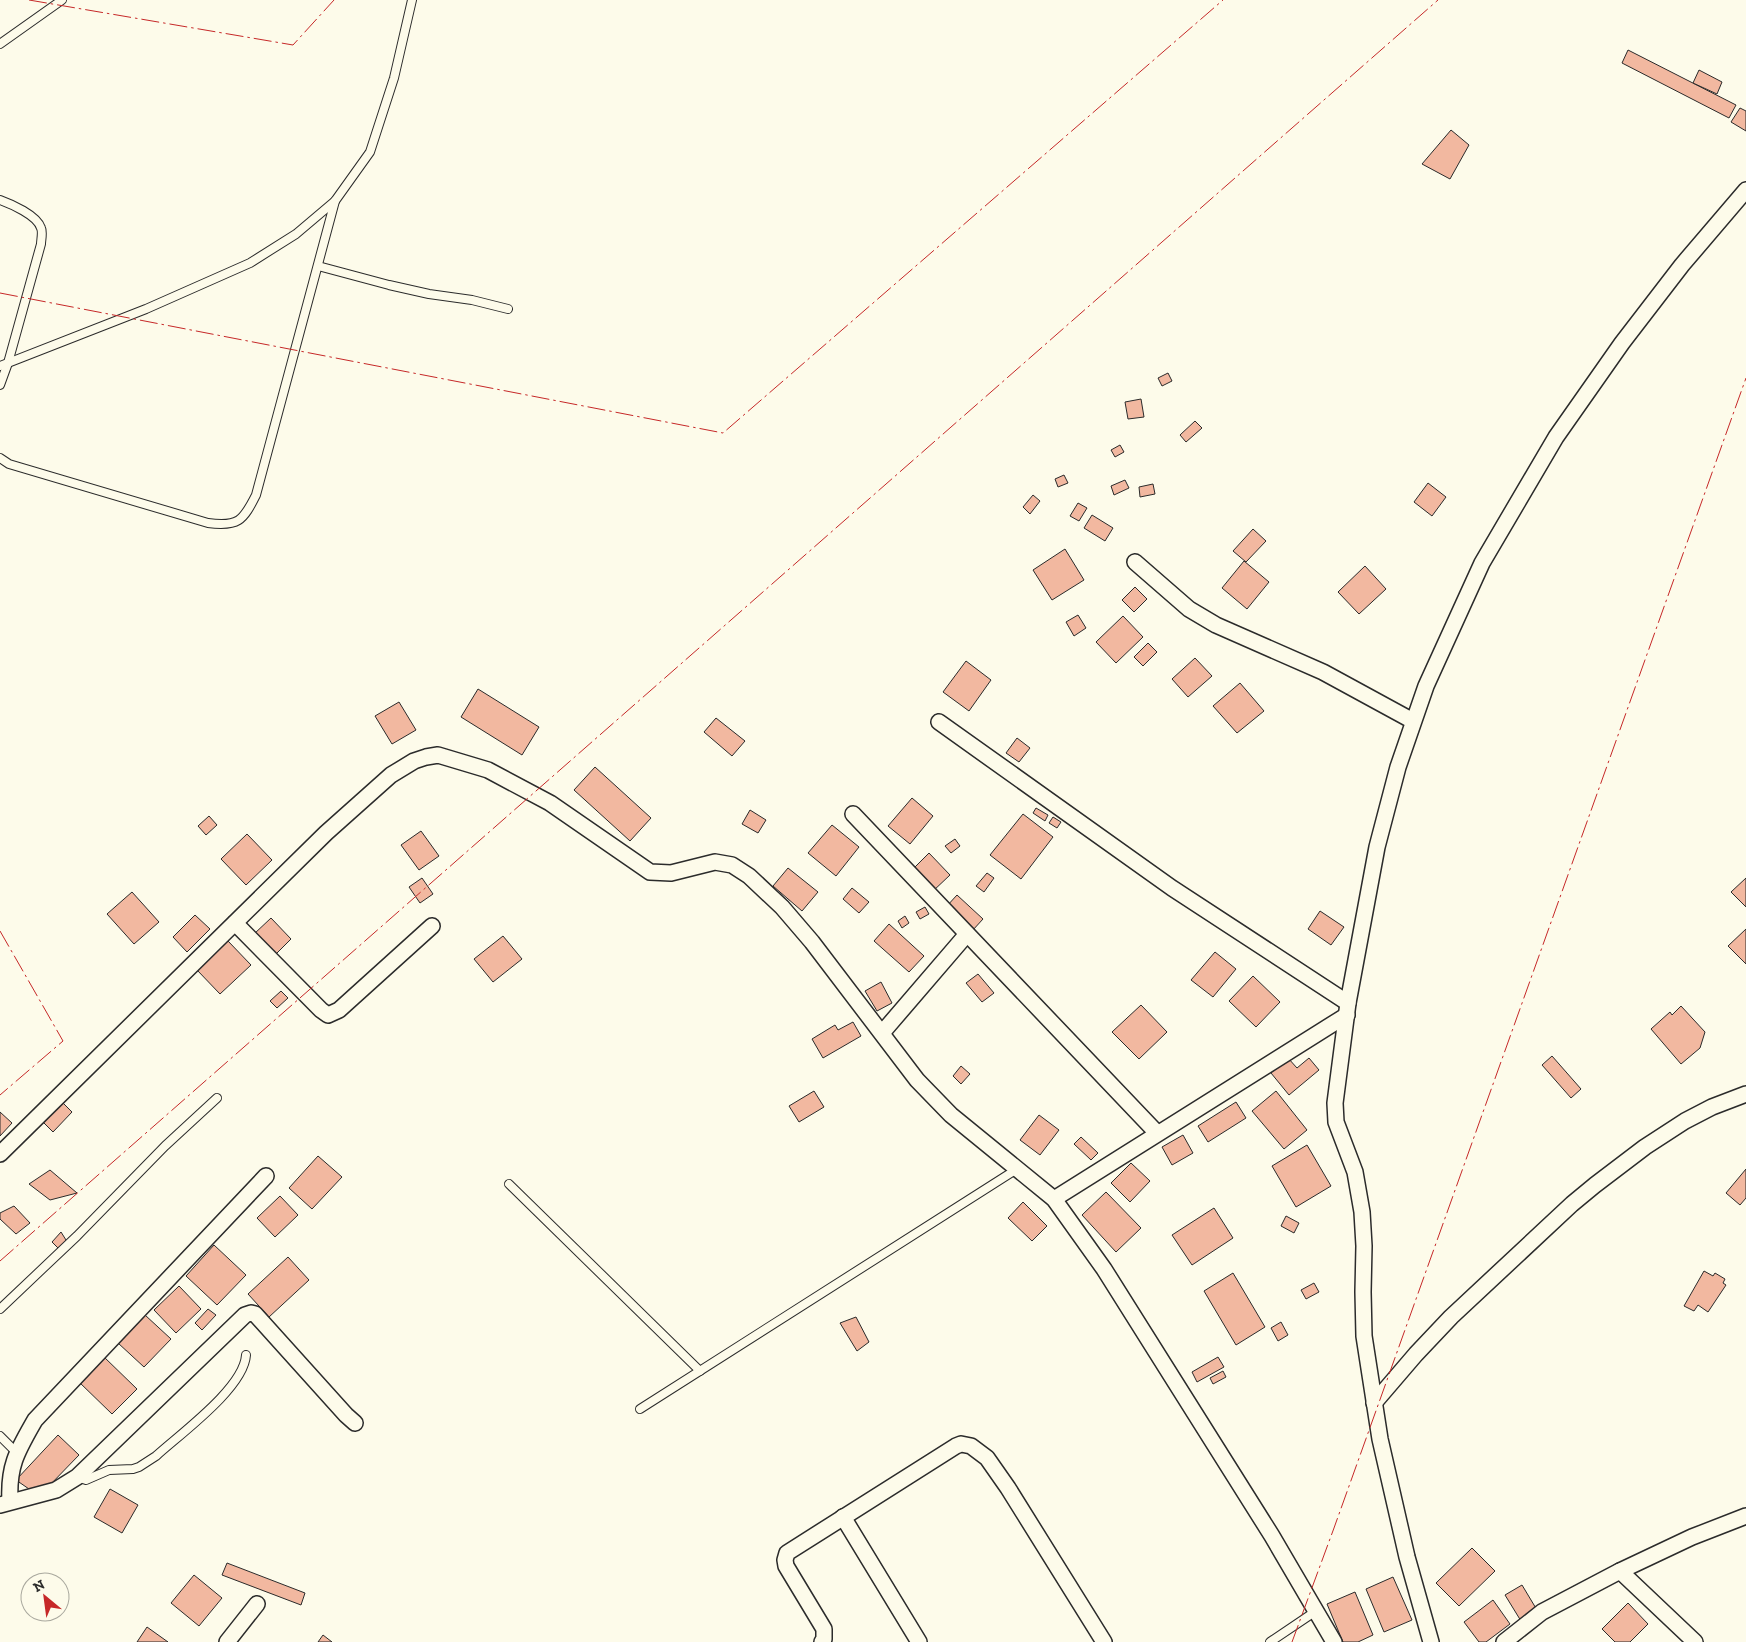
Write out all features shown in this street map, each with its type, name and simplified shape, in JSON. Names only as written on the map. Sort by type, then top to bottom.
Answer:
[{"type":"street","points":[[1431,1642],[1407,1557],[1380,1439],[1364,1336],[1362,1212],[1355,1172],[1336,1122],[1335,1103],[1348,1009],[1377,847],[1398,767],[1413,721],[1426,686],[1482,563],[1556,437],[1622,342],[1682,265],[1746,190]]},
{"type":"street","points":[[1135,562],[1190,609],[1216,625],[1323,672],[1413,721]]},
{"type":"street","points":[[938,722],[1172,888],[1348,1009]]},
{"type":"street","points":[[0,1154],[326,833],[391,775],[414,761],[438,755],[488,770],[550,803],[650,872],[671,873],[716,862],[732,866],[749,876],[782,907],[812,942],[917,1080],[951,1115],[1054,1199],[1104,1269],[1272,1536],[1334,1642]]},
{"type":"street","points":[[853,814],[1157,1133]]},
{"type":"street","points":[[235,922],[328,1015],[339,1010],[432,926]]},
{"type":"street","points":[[882,1034],[967,934]]},
{"type":"street","points":[[1054,1199],[1348,1009]]},
{"type":"street","points":[[1374,1403],[1416,1354],[1452,1317],[1572,1204],[1645,1147],[1685,1120],[1746,1094]]},
{"type":"street","points":[[266,1176],[35,1420],[12,1466],[5,1503],[56,1490],[77,1477],[245,1315],[251,1313],[255,1314],[355,1423]]},
{"type":"street","points":[[822,1642],[824,1639],[824,1629],[786,1566],[787,1554],[961,1444],[971,1446],[987,1458],[1008,1488],[1104,1642]]},
{"type":"street","points":[[1504,1642],[1542,1612],[1692,1537],[1746,1516]]},
{"type":"street","points":[[843,1518],[919,1642]]},
{"type":"street","points":[[1620,1572],[1695,1642]]},
{"type":"street","points":[[227,1642],[257,1604]]},
{"type":"lane","points":[[0,44],[62,0]]},
{"type":"lane","points":[[0,366],[146,309],[250,263],[296,234],[336,201],[370,152],[394,78],[412,0]]},
{"type":"lane","points":[[0,200],[24,211],[41,228],[41,244],[8,363],[0,384]]},
{"type":"lane","points":[[0,458],[9,464],[208,522],[226,525],[237,521],[248,512],[256,495],[336,201]]},
{"type":"lane","points":[[318,266],[429,294],[472,300],[508,309]]},
{"type":"lane","points":[[0,1309],[78,1236],[165,1146],[217,1098]]},
{"type":"lane","points":[[640,1409],[1016,1169]]},
{"type":"lane","points":[[509,1184],[700,1371]]},
{"type":"lane","points":[[77,1477],[86,1480],[109,1470],[133,1469],[156,1456],[218,1402],[236,1382],[246,1363],[246,1355]]},
{"type":"lane","points":[[0,1436],[17,1453]]},
{"type":"lane","points":[[1270,1642],[1316,1611]]},
{"type":"building","points":[[1628,50],[1736,105],[1729,118],[1622,63]]},
{"type":"building","points":[[1699,70],[1722,82],[1717,94],[1693,83]]},
{"type":"building","points":[[1740,108],[1746,111],[1746,131],[1731,122]]},
{"type":"building","points":[[1451,130],[1469,145],[1450,179],[1422,164]]},
{"type":"building","points":[[1168,373],[1172,381],[1162,386],[1158,378]]},
{"type":"building","points":[[1141,399],[1144,417],[1128,419],[1125,402]]},
{"type":"building","points":[[1195,421],[1202,428],[1186,442],[1180,435]]},
{"type":"building","points":[[1120,445],[1124,452],[1115,457],[1111,450]]},
{"type":"building","points":[[1064,475],[1068,483],[1058,487],[1055,479]]},
{"type":"building","points":[[1125,480],[1129,488],[1114,495],[1111,486]]},
{"type":"building","points":[[1428,483],[1446,497],[1432,516],[1414,502]]},
{"type":"building","points":[[1153,484],[1155,494],[1140,497],[1139,487]]},
{"type":"building","points":[[1033,495],[1040,501],[1030,514],[1023,507]]},
{"type":"building","points":[[1078,503],[1087,508],[1079,521],[1070,516]]},
{"type":"building","points":[[1092,515],[1113,528],[1105,541],[1084,528]]},
{"type":"building","points":[[1253,529],[1266,541],[1246,562],[1233,551]]},
{"type":"building","points":[[1065,549],[1084,580],[1052,600],[1033,570]]},
{"type":"building","points":[[1244,561],[1269,582],[1247,609],[1222,588]]},
{"type":"building","points":[[1365,566],[1386,589],[1359,614],[1338,592]]},
{"type":"building","points":[[1135,587],[1147,599],[1134,612],[1122,600]]},
{"type":"building","points":[[1078,615],[1086,628],[1074,636],[1066,622]]},
{"type":"building","points":[[1123,616],[1143,637],[1116,663],[1096,642]]},
{"type":"building","points":[[1148,643],[1157,652],[1143,666],[1134,657]]},
{"type":"building","points":[[1195,658],[1212,676],[1188,697],[1172,679]]},
{"type":"building","points":[[966,661],[991,680],[969,711],[943,692]]},
{"type":"building","points":[[1240,683],[1264,711],[1237,733],[1213,706]]},
{"type":"building","points":[[478,689],[539,727],[522,755],[461,717]]},
{"type":"building","points":[[399,702],[416,730],[392,744],[375,716]]},
{"type":"building","points":[[716,718],[745,741],[732,756],[704,732]]},
{"type":"building","points":[[1017,738],[1030,748],[1019,762],[1006,753]]},
{"type":"building","points":[[595,767],[651,818],[630,841],[574,790]]},
{"type":"building","points":[[912,798],[933,816],[910,844],[888,826]]},
{"type":"building","points":[[1036,808],[1048,815],[1045,821],[1033,813]]},
{"type":"building","points":[[750,810],[766,820],[758,833],[742,824]]},
{"type":"building","points":[[1023,814],[1053,837],[1021,879],[990,855]]},
{"type":"building","points":[[209,816],[217,825],[206,835],[198,826]]},
{"type":"building","points":[[1053,817],[1061,822],[1057,828],[1049,823]]},
{"type":"building","points":[[832,825],[859,847],[836,876],[808,853]]},
{"type":"building","points":[[421,831],[439,856],[419,870],[401,845]]},
{"type":"building","points":[[247,834],[272,860],[246,885],[221,859]]},
{"type":"building","points":[[955,839],[960,846],[951,853],[945,846]]},
{"type":"building","points":[[929,853],[950,875],[932,892],[912,870]]},
{"type":"building","points":[[788,868],[818,892],[802,911],[773,886]]},
{"type":"building","points":[[987,873],[994,878],[984,892],[976,886]]},
{"type":"building","points":[[422,878],[433,894],[420,903],[409,887]]},
{"type":"building","points":[[1746,878],[1746,907],[1731,892]]},
{"type":"building","points":[[852,888],[869,902],[859,913],[843,899]]},
{"type":"building","points":[[132,892],[159,922],[134,944],[107,914]]},
{"type":"building","points":[[957,895],[983,919],[972,931],[946,907]]},
{"type":"building","points":[[925,907],[929,914],[920,919],[916,912]]},
{"type":"building","points":[[1320,911],[1344,927],[1331,945],[1308,929]]},
{"type":"building","points":[[195,915],[210,929],[187,952],[173,937]]},
{"type":"building","points":[[905,916],[909,923],[902,928],[898,921]]},
{"type":"building","points":[[271,918],[291,939],[275,955],[254,934]]},
{"type":"building","points":[[889,924],[924,956],[909,972],[874,941]]},
{"type":"building","points":[[1746,929],[1746,964],[1728,946]]},
{"type":"building","points":[[503,936],[522,959],[493,982],[474,959]]},
{"type":"building","points":[[228,941],[251,965],[220,994],[197,970]]},
{"type":"building","points":[[1215,952],[1236,969],[1213,997],[1191,980]]},
{"type":"building","points":[[978,974],[994,993],[982,1002],[966,983]]},
{"type":"building","points":[[1253,976],[1280,1002],[1256,1027],[1229,1001]]},
{"type":"building","points":[[881,982],[892,1003],[877,1011],[865,991]]},
{"type":"building","points":[[281,991],[288,998],[277,1008],[270,1001]]},
{"type":"building","points":[[1141,1005],[1167,1032],[1139,1059],[1112,1032]]},
{"type":"building","points":[[1681,1006],[1705,1032],[1700,1048],[1681,1064],[1651,1029],[1670,1012],[1672,1015]]},
{"type":"building","points":[[853,1022],[861,1036],[823,1058],[812,1039],[835,1025],[838,1030]]},
{"type":"building","points":[[1552,1056],[1581,1089],[1571,1098],[1542,1065]]},
{"type":"building","points":[[1288,1058],[1297,1068],[1309,1058],[1319,1070],[1289,1095],[1271,1073]]},
{"type":"building","points":[[961,1066],[970,1074],[961,1084],[953,1076]]},
{"type":"building","points":[[814,1091],[824,1107],[799,1122],[789,1106]]},
{"type":"building","points":[[1276,1091],[1307,1130],[1284,1149],[1252,1111]]},
{"type":"building","points":[[62,1102],[72,1112],[53,1132],[43,1122]]},
{"type":"building","points":[[1236,1102],[1246,1118],[1208,1142],[1198,1126]]},
{"type":"building","points":[[0,1112],[12,1123],[0,1136]]},
{"type":"building","points":[[1039,1115],[1059,1130],[1040,1155],[1020,1140]]},
{"type":"building","points":[[1183,1135],[1193,1153],[1172,1165],[1162,1147]]},
{"type":"building","points":[[1081,1137],[1098,1153],[1091,1160],[1074,1144]]},
{"type":"building","points":[[1307,1145],[1331,1186],[1296,1207],[1272,1166]]},
{"type":"building","points":[[318,1156],[342,1177],[312,1209],[289,1188]]},
{"type":"building","points":[[1131,1163],[1150,1181],[1130,1202],[1111,1183]]},
{"type":"building","points":[[1746,1169],[1746,1198],[1740,1205],[1726,1193]]},
{"type":"building","points":[[50,1170],[77,1193],[50,1200],[29,1184]]},
{"type":"building","points":[[1106,1192],[1141,1228],[1116,1252],[1082,1215]]},
{"type":"building","points":[[280,1196],[298,1215],[275,1237],[257,1218]]},
{"type":"building","points":[[1023,1202],[1047,1226],[1032,1241],[1008,1218]]},
{"type":"building","points":[[14,1206],[30,1223],[16,1234],[0,1219],[0,1213]]},
{"type":"building","points":[[1214,1208],[1233,1238],[1192,1265],[1172,1235]]},
{"type":"building","points":[[1286,1216],[1299,1223],[1294,1233],[1281,1226]]},
{"type":"building","points":[[61,1232],[66,1240],[61,1251],[52,1242]]},
{"type":"building","points":[[214,1245],[246,1275],[217,1305],[186,1276]]},
{"type":"building","points":[[288,1257],[309,1280],[269,1317],[248,1294]]},
{"type":"building","points":[[1704,1271],[1713,1276],[1715,1273],[1725,1279],[1723,1283],[1726,1285],[1708,1312],[1698,1305],[1694,1311],[1684,1306]]},
{"type":"building","points":[[1233,1273],[1265,1327],[1236,1345],[1204,1291]]},
{"type":"building","points":[[1314,1283],[1319,1292],[1306,1299],[1301,1290]]},
{"type":"building","points":[[179,1286],[201,1309],[176,1333],[154,1310]]},
{"type":"building","points":[[208,1309],[216,1315],[202,1330],[195,1323]]},
{"type":"building","points":[[145,1315],[171,1339],[144,1367],[118,1343]]},
{"type":"building","points":[[856,1317],[869,1342],[857,1351],[840,1323]]},
{"type":"building","points":[[1281,1322],[1288,1335],[1278,1341],[1271,1328]]},
{"type":"building","points":[[103,1356],[137,1389],[112,1414],[78,1381]]},
{"type":"building","points":[[1218,1357],[1224,1367],[1197,1382],[1192,1372]]},
{"type":"building","points":[[1223,1371],[1226,1377],[1213,1384],[1210,1378]]},
{"type":"building","points":[[58,1435],[79,1455],[48,1487],[29,1489],[16,1480]]},
{"type":"building","points":[[110,1489],[138,1505],[122,1533],[94,1517]]},
{"type":"building","points":[[1472,1548],[1495,1571],[1459,1606],[1436,1583]]},
{"type":"building","points":[[227,1563],[305,1593],[301,1605],[222,1575]]},
{"type":"building","points":[[194,1575],[222,1598],[199,1626],[171,1603]]},
{"type":"building","points":[[1393,1577],[1412,1620],[1384,1632],[1366,1589]]},
{"type":"building","points":[[1522,1585],[1537,1610],[1521,1621],[1505,1595]]},
{"type":"building","points":[[1355,1592],[1373,1635],[1358,1642],[1343,1642],[1327,1604]]},
{"type":"building","points":[[1493,1600],[1510,1624],[1486,1642],[1479,1642],[1464,1622]]},
{"type":"building","points":[[1628,1603],[1648,1624],[1630,1642],[1615,1642],[1602,1629]]},
{"type":"building","points":[[147,1627],[168,1642],[137,1642]]},
{"type":"building","points":[[323,1635],[332,1642],[318,1642]]},
{"type":"power","points":[[29,0],[293,45],[334,0]]},
{"type":"power","points":[[0,293],[723,433],[1223,0]]},
{"type":"power","points":[[0,1261],[1438,0]]},
{"type":"power","points":[[1292,1642],[1746,378]]},
{"type":"power","points":[[0,931],[63,1041],[0,1095]]}]
